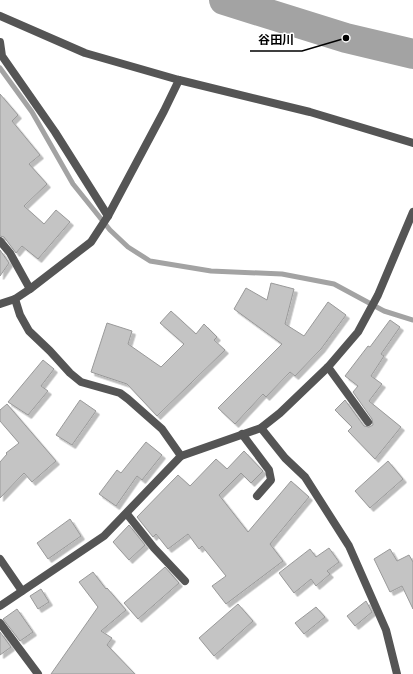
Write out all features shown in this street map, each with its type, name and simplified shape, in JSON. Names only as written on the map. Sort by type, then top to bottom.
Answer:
[{"type":"street","points":[[0,16],[85,53],[179,80],[310,112],[413,143]]},
{"type":"street","points":[[0,42],[2,56],[55,132],[108,216]]},
{"type":"street","points":[[0,304],[15,299],[30,289],[91,242],[108,216],[179,80]]},
{"type":"street","points":[[0,606],[104,536],[127,514],[181,456],[261,428],[280,413],[328,368],[358,332],[378,295],[413,212]]},
{"type":"street","points":[[0,242],[10,253],[30,289]]},
{"type":"street","points":[[15,299],[20,315],[29,331],[70,373],[81,382],[120,393],[162,429],[181,456]]},
{"type":"street","points":[[328,368],[368,422]]},
{"type":"street","points":[[261,428],[285,458],[305,477],[349,546],[386,630],[397,674]]},
{"type":"street","points":[[242,434],[269,470],[271,480],[257,496]]},
{"type":"street","points":[[127,514],[154,548],[185,581]]},
{"type":"street","points":[[0,559],[22,591]]},
{"type":"street","points":[[0,623],[38,674]]},
{"type":"building","points":[[0,94],[18,115],[12,121],[40,155],[29,164],[47,184],[24,206],[44,224],[56,210],[70,222],[38,259],[22,246],[16,253],[4,237],[0,236]]},
{"type":"building","points":[[0,250],[9,263],[0,276]]},
{"type":"building","points":[[271,283],[294,289],[285,324],[304,336],[328,302],[346,315],[321,349],[295,376],[290,372],[266,397],[263,394],[235,424],[218,408],[282,344],[234,309],[246,288],[267,300]]},
{"type":"building","points":[[171,311],[196,334],[204,324],[217,337],[214,340],[225,350],[157,416],[127,384],[91,372],[107,323],[132,331],[128,344],[161,367],[184,344],[160,323]]},
{"type":"building","points":[[390,320],[400,327],[381,354],[384,356],[371,376],[382,384],[369,401],[401,427],[375,459],[348,431],[352,427],[335,410],[345,400],[364,426],[369,427],[373,425],[372,419],[353,392],[358,386],[345,376],[368,346],[370,347]]},
{"type":"building","points":[[43,360],[54,369],[41,386],[48,391],[28,415],[8,402]]},
{"type":"building","points":[[80,400],[96,411],[72,445],[56,435]]},
{"type":"building","points":[[7,404],[56,461],[32,482],[24,473],[0,498],[0,462],[7,454],[6,453],[19,443],[0,421],[0,410]]},
{"type":"building","points":[[146,442],[162,455],[142,480],[137,476],[116,506],[99,494],[117,470],[121,473]]},
{"type":"building","points":[[244,451],[263,471],[251,483],[241,473],[219,495],[248,532],[291,481],[309,497],[270,544],[283,561],[226,604],[212,586],[226,576],[202,546],[199,549],[188,534],[168,549],[156,534],[153,537],[137,517],[178,475],[190,486],[216,459],[227,469]]},
{"type":"building","points":[[388,461],[403,479],[370,508],[355,491]]},
{"type":"building","points":[[70,519],[81,536],[48,559],[37,543]]},
{"type":"building","points":[[129,525],[145,545],[129,560],[113,542]]},
{"type":"building","points":[[329,548],[339,562],[327,571],[330,574],[316,586],[311,579],[294,593],[279,573],[310,549],[316,557]]},
{"type":"building","points":[[390,549],[397,561],[409,555],[413,562],[413,609],[402,586],[390,592],[374,559]]},
{"type":"building","points":[[165,567],[179,583],[138,619],[124,603]]},
{"type":"building","points":[[93,572],[106,589],[107,588],[126,610],[101,631],[112,638],[107,645],[135,674],[51,674],[98,607],[79,582]]},
{"type":"building","points":[[41,589],[49,602],[38,609],[30,596]]},
{"type":"building","points":[[366,601],[372,612],[355,626],[347,616]]},
{"type":"building","points":[[238,604],[253,621],[214,656],[199,638]]},
{"type":"building","points":[[316,607],[325,617],[304,634],[295,623]]},
{"type":"building","points":[[17,609],[33,632],[20,641],[3,619]]},
{"type":"building","points":[[0,632],[11,647],[0,655]]},
{"type":"waterway","points":[[224,0],[346,38],[413,54]]},
{"type":"waterway","points":[[0,68],[32,112],[73,184],[110,230],[128,247],[150,261],[211,271],[282,274],[334,284],[384,311],[413,320]]},
{"type":"place","name":"谷田川","points":[[346,38]]}]
